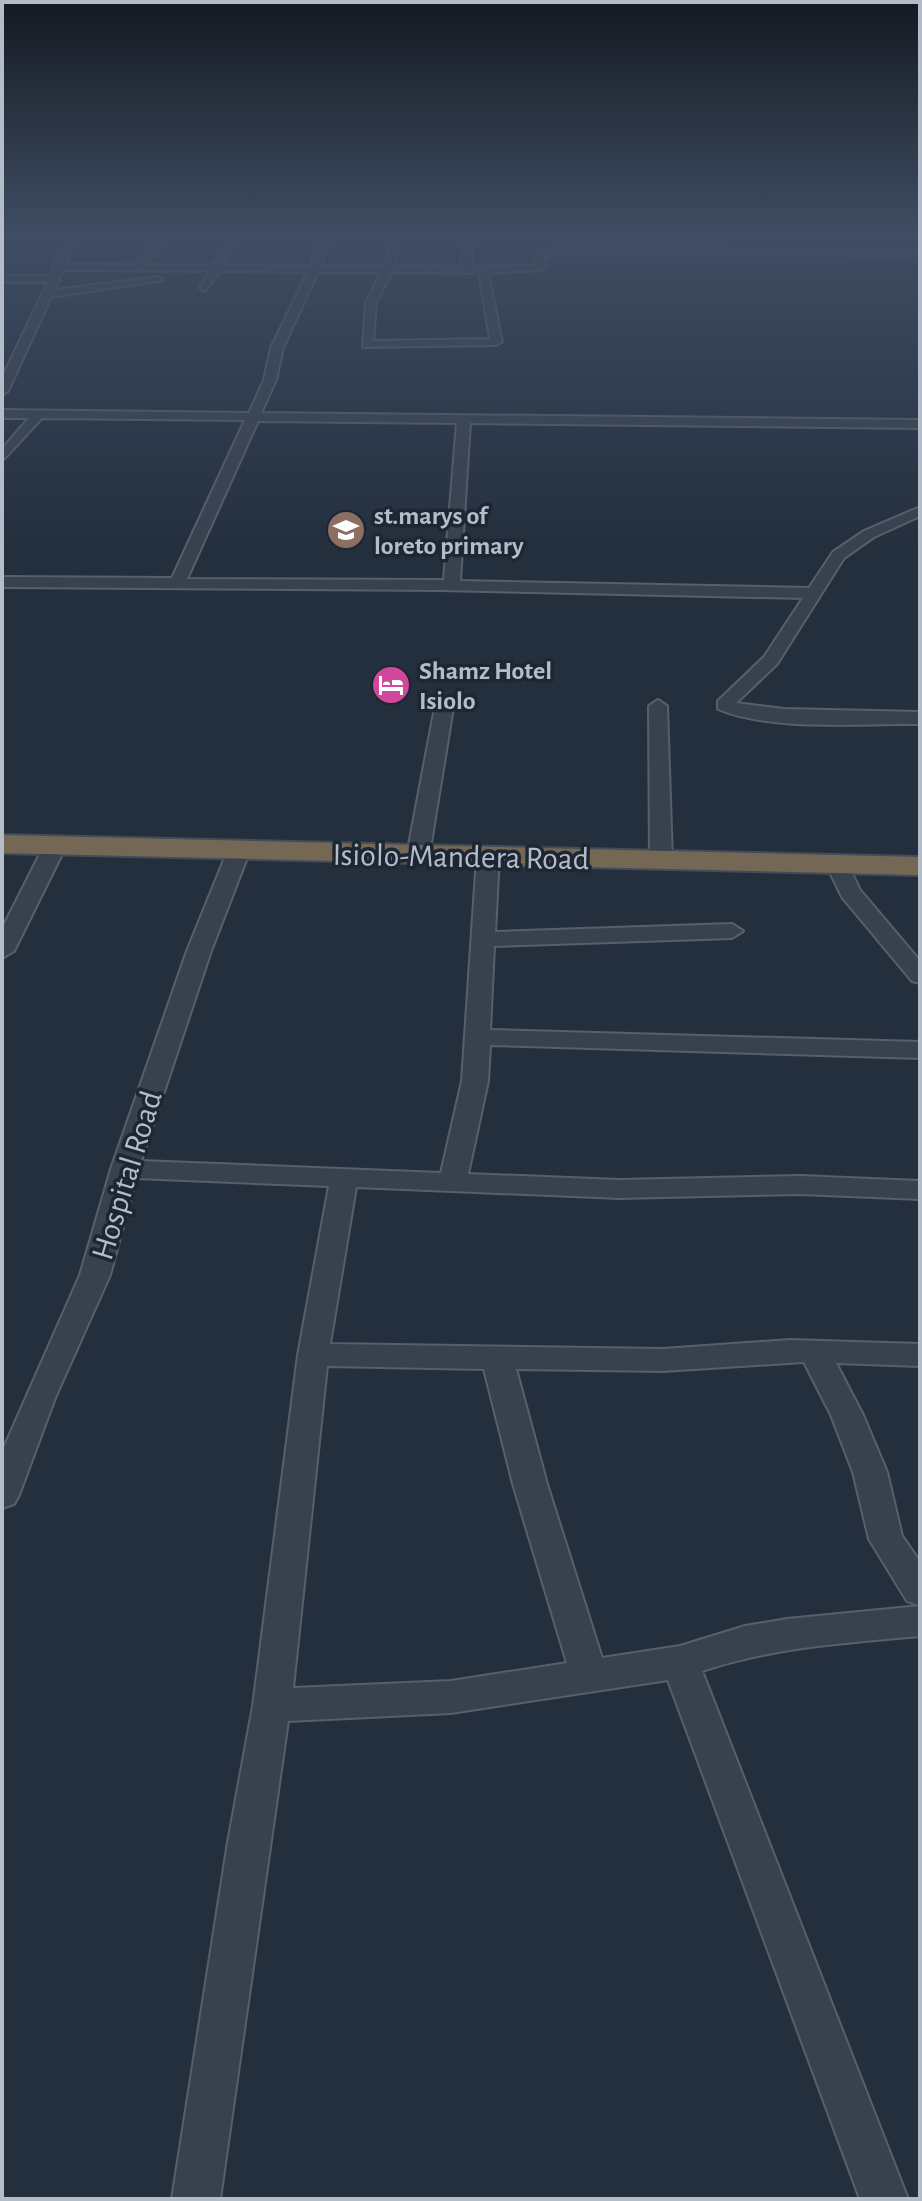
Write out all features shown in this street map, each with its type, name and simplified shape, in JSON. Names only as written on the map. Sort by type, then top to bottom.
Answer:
[{"type":"highway","name":"Isiolo-Mandera Road","points":[[2,844],[920,866]]},
{"type":"street","points":[[2,391],[25,339]]},
{"type":"street","points":[[178,582],[270,380],[282,339]]},
{"type":"street","points":[[368,339],[367,345],[496,342],[495,339]]},
{"type":"street","points":[[2,350],[20,349]]},
{"type":"street","points":[[2,414],[36,418],[252,416],[920,424]]},
{"type":"street","points":[[2,457],[36,418]]},
{"type":"street","points":[[452,586],[464,419]]},
{"type":"street","points":[[920,511],[853,543],[838,555],[771,660],[726,702],[725,708],[759,714],[920,718]]},
{"type":"street","points":[[2,582],[811,593]]},
{"type":"street","points":[[418,855],[445,702]]},
{"type":"street","points":[[658,706],[661,861]]},
{"type":"street","points":[[2,951],[56,844]]},
{"type":"street","name":"Hospital Road","points":[[3,1490],[39,1398],[95,1275],[125,1169],[199,951],[239,850]]},
{"type":"street","points":[[453,1182],[468,1120],[479,1037],[488,857]]},
{"type":"street","points":[[837,864],[850,892],[920,976]]},
{"type":"street","points":[[484,939],[732,931]]},
{"type":"street","points":[[479,1037],[920,1050]]},
{"type":"street","points":[[125,1169],[619,1189],[800,1185],[920,1190]]},
{"type":"street","points":[[196,2199],[246,1857],[272,1706],[313,1355],[344,1179]]},
{"type":"street","points":[[313,1355],[697,1360],[814,1352],[920,1355]]},
{"type":"street","points":[[814,1352],[847,1415],[870,1472],[886,1539],[920,1591]]},
{"type":"street","points":[[497,1357],[530,1484],[589,1674]]},
{"type":"street","points":[[272,1706],[356,1699],[451,1697],[680,1662],[745,1641],[787,1634],[920,1621]]},
{"type":"street","points":[[680,1662],[884,2199]]},
{"type":"place","name":"st.marys of loreto primary","points":[[346,530]]},
{"type":"place","name":"Shamz Hotel Isiolo","points":[[391,685]]}]
